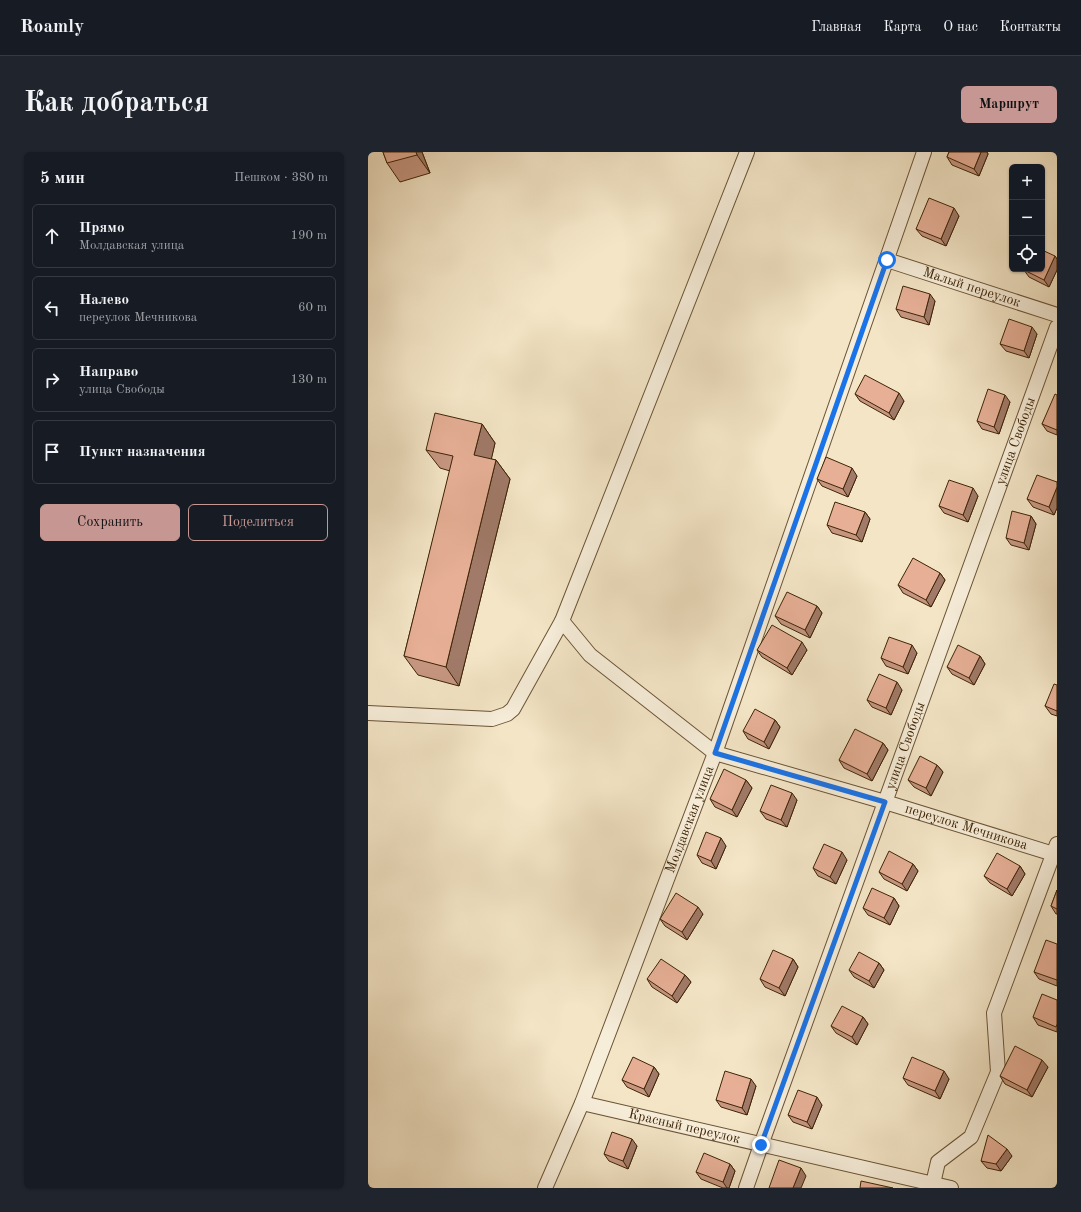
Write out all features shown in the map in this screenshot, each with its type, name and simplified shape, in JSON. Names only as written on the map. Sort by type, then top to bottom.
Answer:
[{"type":"street","points":[[368,713],[492,719],[507,714],[513,709],[562,621],[747,152]]},
{"type":"street","name":"Молдавская улица","points":[[545,1188],[582,1103],[715,753],[924,152]]},
{"type":"street","name":"Малый переулок","points":[[887,260],[1057,315]]},
{"type":"street","name":"улица Свободы","points":[[746,1188],[1057,327]]},
{"type":"street","points":[[562,621],[590,655],[715,753]]},
{"type":"street","name":"переулок Мечникова","points":[[715,753],[1056,851]]},
{"type":"street","points":[[933,1186],[938,1162],[971,1137],[998,1072],[994,1013],[1056,851]]},
{"type":"street","name":"Красный переулок","points":[[582,1103],[933,1186],[951,1188]]},
{"type":"building","points":[[383,152],[416,152],[417,155],[387,163]]},
{"type":"building","points":[[949,152],[981,152],[974,169],[947,157]]},
{"type":"building","points":[[929,198],[954,208],[941,239],[916,229]]},
{"type":"building","points":[[1045,251],[1055,256],[1044,280],[1028,272],[1045,272]]},
{"type":"building","points":[[903,286],[930,294],[924,317],[896,309]]},
{"type":"building","points":[[1009,319],[1032,327],[1024,351],[1000,344]]},
{"type":"building","points":[[865,375],[899,393],[889,413],[855,394]]},
{"type":"building","points":[[988,389],[1005,395],[994,427],[977,421]]},
{"type":"building","points":[[1055,394],[1057,395],[1057,430],[1042,424]]},
{"type":"building","points":[[435,413],[482,424],[474,455],[496,460],[446,667],[404,656],[453,456],[426,450]]},
{"type":"building","points":[[826,457],[852,468],[843,489],[817,479]]},
{"type":"building","points":[[1037,475],[1057,482],[1057,487],[1049,507],[1027,499]]},
{"type":"building","points":[[949,480],[973,488],[963,515],[939,506]]},
{"type":"building","points":[[835,502],[865,512],[856,535],[827,525]]},
{"type":"building","points":[[1012,511],[1031,516],[1024,543],[1006,538]]},
{"type":"building","points":[[913,558],[940,573],[926,600],[898,585]]},
{"type":"building","points":[[787,592],[817,606],[805,630],[775,616]]},
{"type":"building","points":[[772,625],[802,642],[787,668],[757,650]]},
{"type":"building","points":[[889,637],[912,645],[903,667],[881,658]]},
{"type":"building","points":[[958,645],[980,656],[969,678],[947,667]]},
{"type":"building","points":[[879,674],[897,682],[886,708],[867,700]]},
{"type":"building","points":[[1054,684],[1057,685],[1057,711],[1045,706]]},
{"type":"building","points":[[755,709],[775,720],[764,742],[743,731]]},
{"type":"building","points":[[855,729],[883,743],[867,774],[839,760]]},
{"type":"building","points":[[920,756],[937,765],[926,788],[908,780]]},
{"type":"building","points":[[724,769],[746,780],[732,810],[710,799]]},
{"type":"building","points":[[771,785],[792,793],[781,820],[760,811]]},
{"type":"building","points":[[706,832],[721,838],[711,861],[697,855]]},
{"type":"building","points":[[824,844],[842,852],[830,877],[813,868]]},
{"type":"building","points":[[889,851],[913,864],[902,884],[879,872]]},
{"type":"building","points":[[997,853],[1020,866],[1007,889],[984,876]]},
{"type":"building","points":[[872,888],[894,898],[884,918],[863,908]]},
{"type":"building","points":[[1057,890],[1057,909],[1051,906]]},
{"type":"building","points":[[676,893],[698,907],[682,932],[660,919]]},
{"type":"building","points":[[1046,940],[1057,944],[1057,980],[1034,972]]},
{"type":"building","points":[[773,950],[793,959],[779,988],[760,979]]},
{"type":"building","points":[[859,952],[879,963],[869,981],[849,970]]},
{"type":"building","points":[[661,959],[685,975],[672,996],[647,979]]},
{"type":"building","points":[[1042,994],[1057,1000],[1056,1027],[1033,1017]]},
{"type":"building","points":[[842,1006],[863,1017],[852,1037],[831,1026]]},
{"type":"building","points":[[1015,1046],[1042,1060],[1027,1090],[1000,1076]]},
{"type":"building","points":[[633,1057],[654,1067],[644,1089],[622,1080]]},
{"type":"building","points":[[912,1057],[944,1071],[935,1091],[903,1078]]},
{"type":"building","points":[[725,1071],[751,1079],[742,1108],[716,1100]]},
{"type":"building","points":[[798,1090],[817,1097],[807,1122],[788,1115]]},
{"type":"building","points":[[612,1132],[632,1139],[623,1161],[604,1154]]},
{"type":"building","points":[[988,1135],[1007,1149],[996,1164],[981,1161]]},
{"type":"building","points":[[704,1153],[730,1164],[723,1182],[696,1172]]},
{"type":"building","points":[[779,1160],[801,1168],[793,1188],[769,1188]]},
{"type":"building","points":[[861,1181],[893,1188],[860,1188]]},
{"type":"route","points":[[761,1145],[885,802],[715,753],[887,260]]}]
